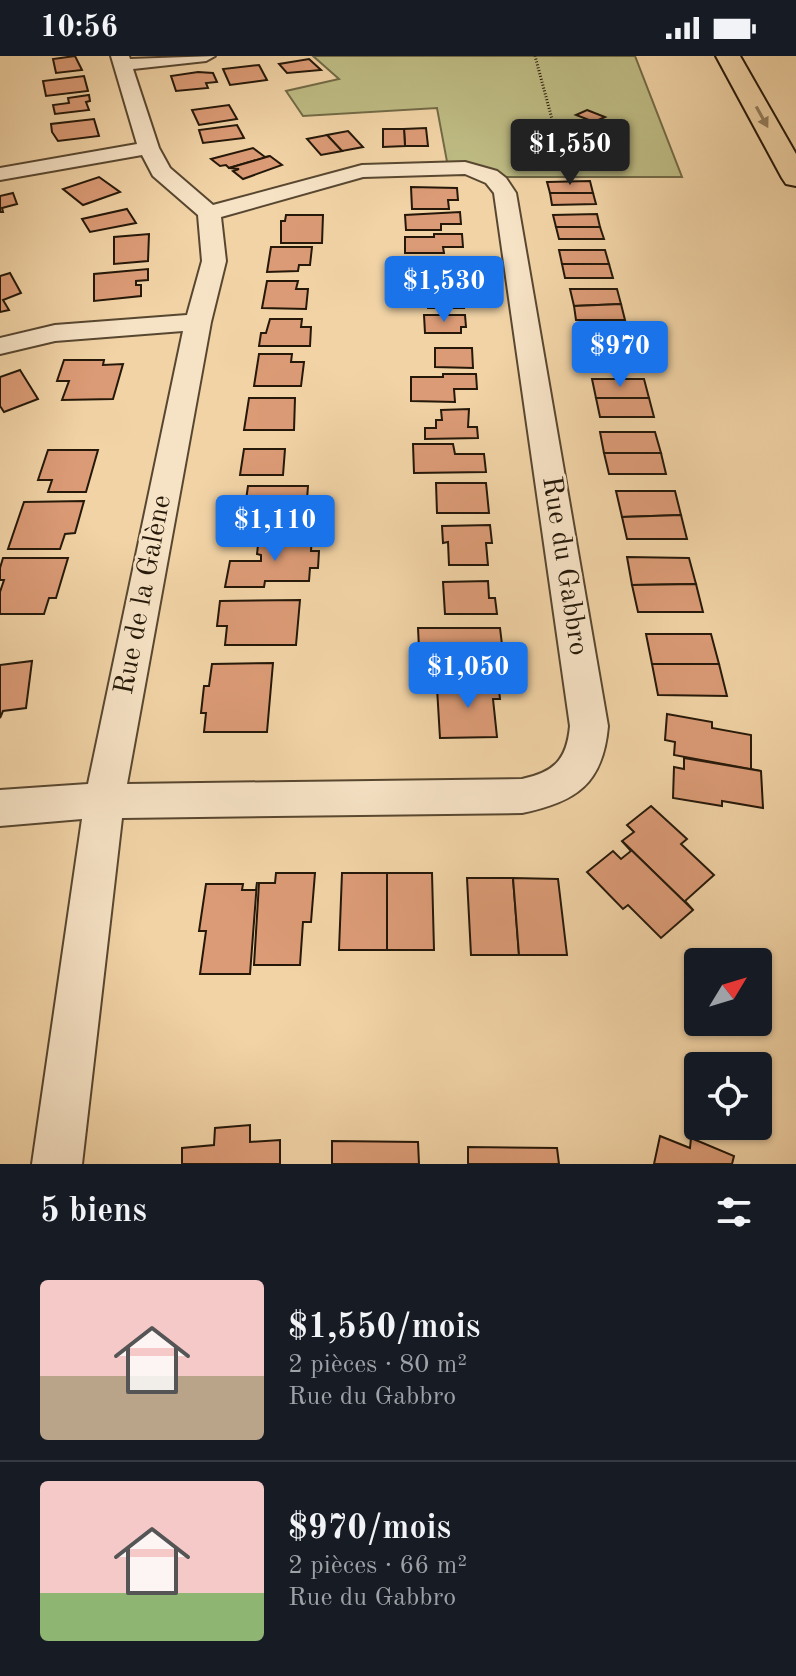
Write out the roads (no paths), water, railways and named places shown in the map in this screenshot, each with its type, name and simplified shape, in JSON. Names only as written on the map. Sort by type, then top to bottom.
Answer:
[{"type":"highway","points":[[728,56],[796,178]]},
{"type":"street","points":[[206,56],[122,61],[149,148],[161,171],[209,213]]},
{"type":"street","points":[[0,174],[149,148]]},
{"type":"street","name":"Rue du Gabbro","points":[[0,808],[104,801],[522,796],[549,792],[567,782],[581,763],[588,745],[589,726],[505,193],[501,184],[493,177],[457,167],[362,171],[209,213]]},
{"type":"street","name":"Rue de la Galène","points":[[57,1164],[104,801],[198,322],[214,261],[209,213]]},
{"type":"street","points":[[0,346],[55,333],[198,322]]}]
